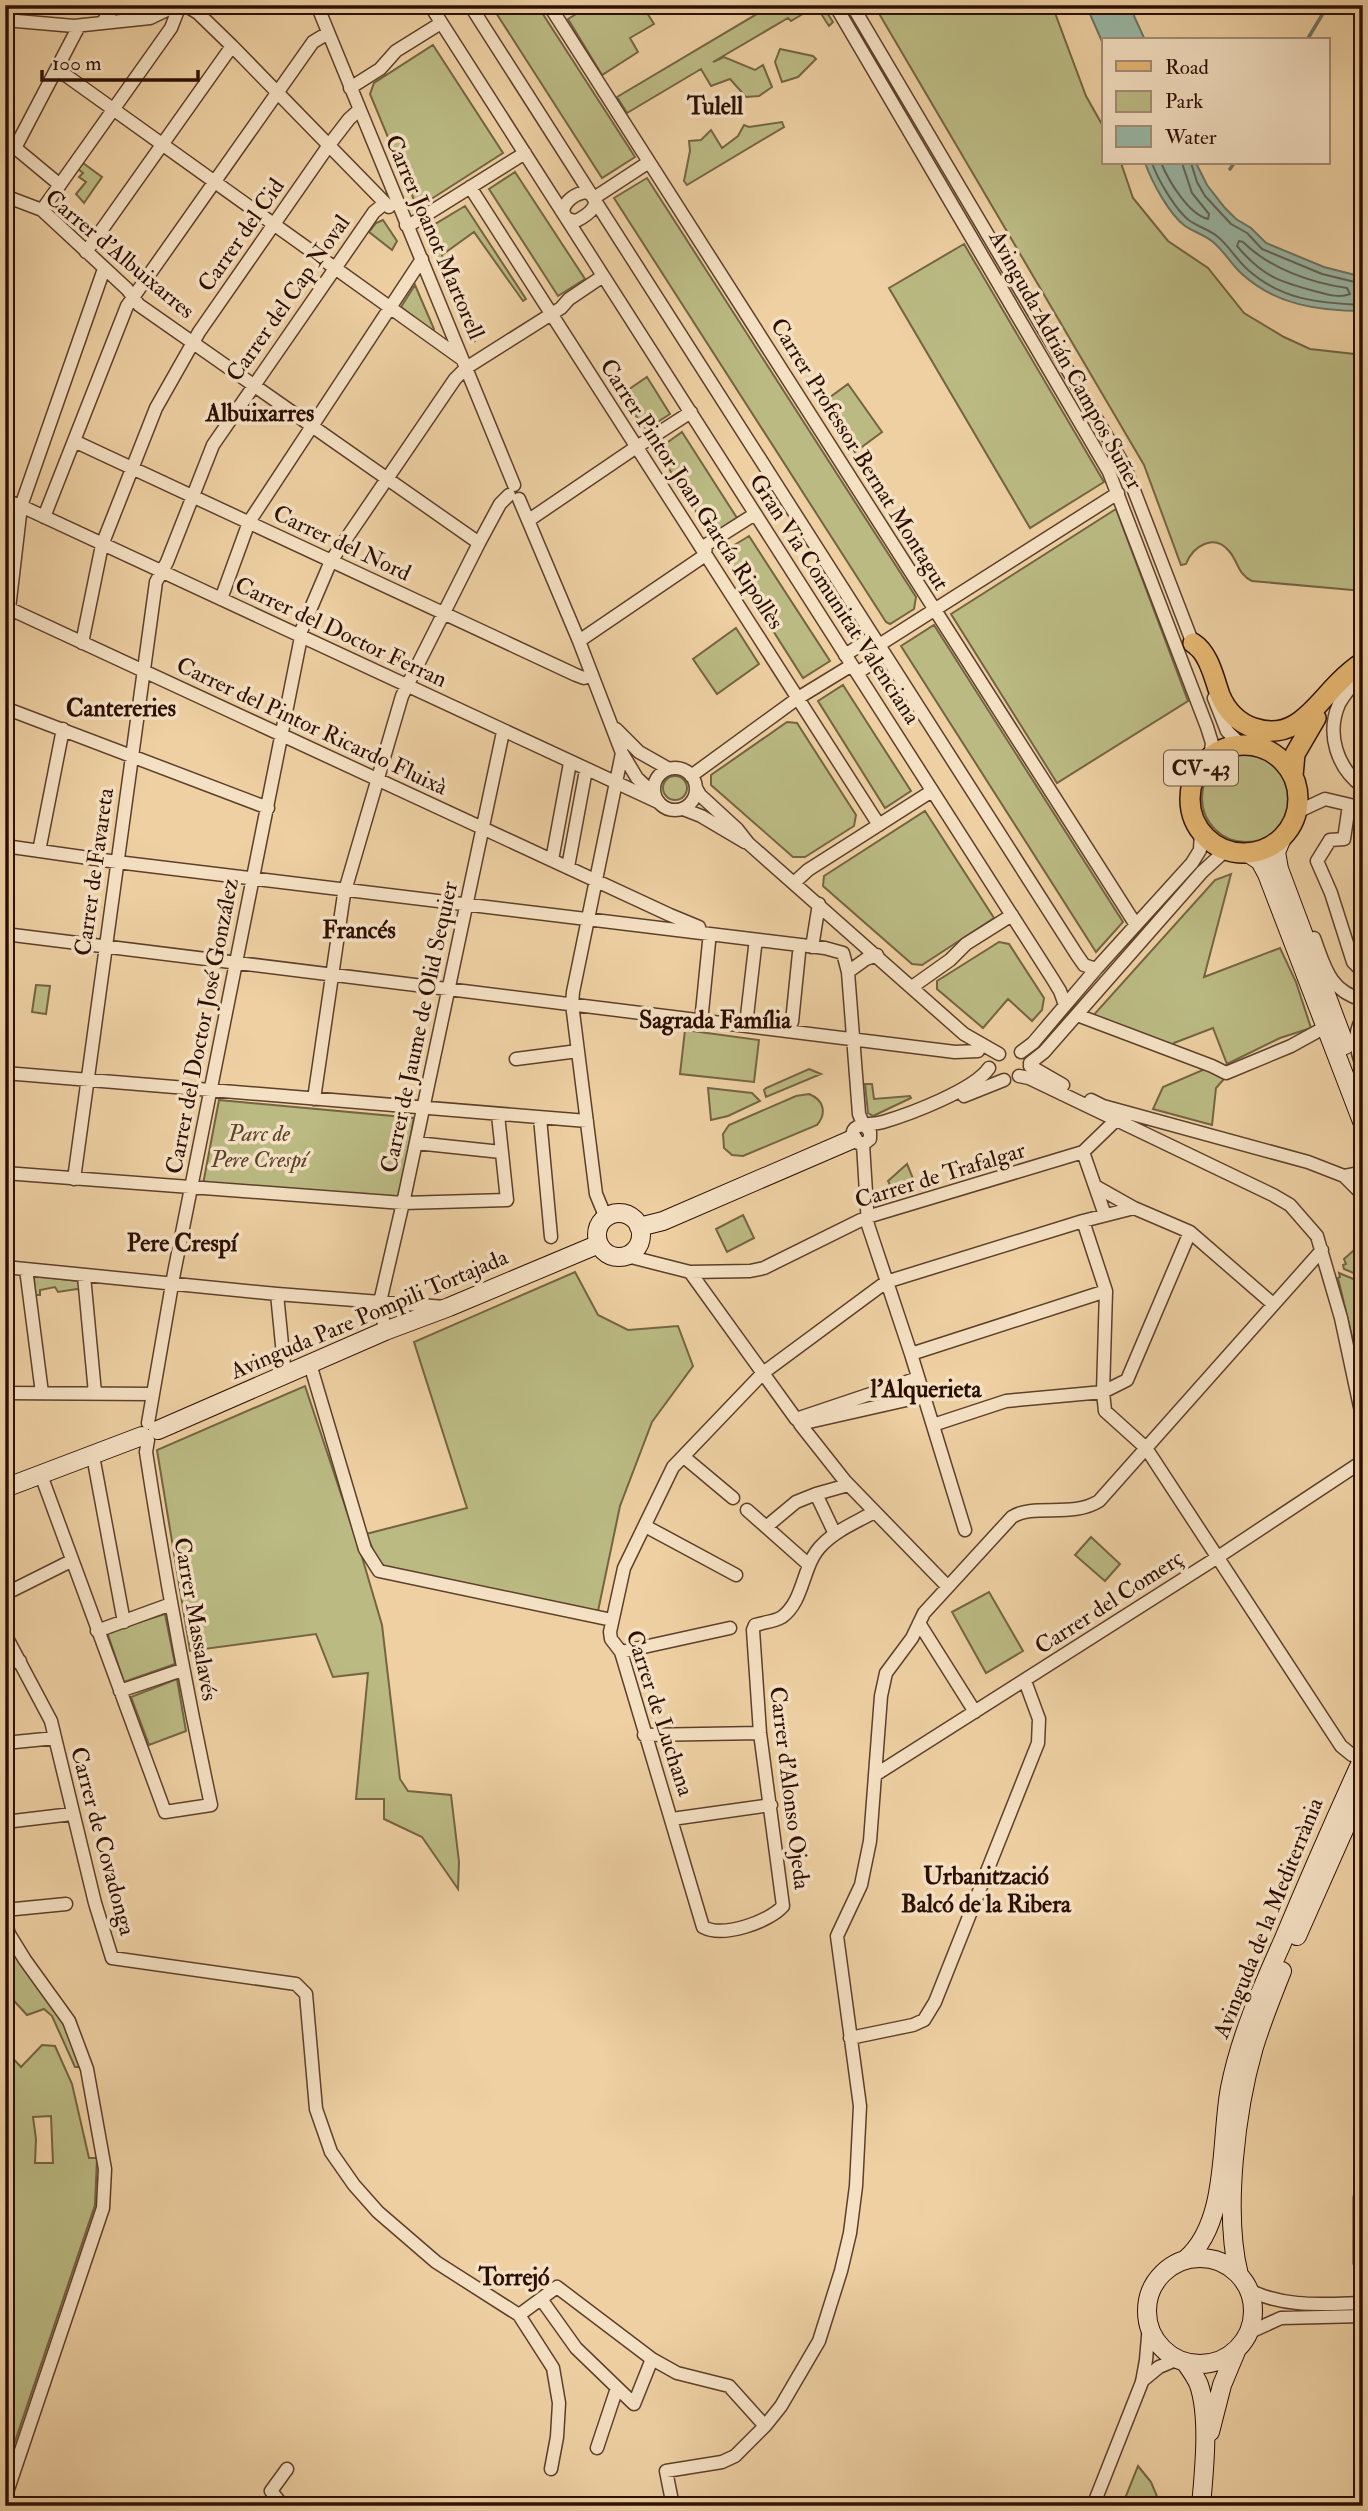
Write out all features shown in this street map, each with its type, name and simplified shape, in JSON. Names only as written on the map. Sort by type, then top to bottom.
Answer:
[{"type":"main road","points":[[1193,643],[1203,652],[1230,712],[1250,727],[1267,732],[1288,729],[1299,724],[1338,683],[1363,664]]},
{"type":"main road","name":"CV-43","points":[[1201,831],[1193,817],[1190,801],[1192,785],[1199,770],[1210,758],[1224,749],[1287,741],[1316,718],[1363,664]]},
{"type":"main road","name":"CV-43","points":[[1293,776],[1295,754],[1316,718]]},
{"type":"main road","name":"CV-43","points":[[1251,746],[1277,756],[1293,776],[1297,788],[1297,812]]},
{"type":"main road","points":[[1297,812],[1276,852],[1282,877],[1363,1091]]},
{"type":"main road","points":[[1201,831],[1212,843],[1226,850],[1248,853],[1260,851],[1282,838]]},
{"type":"main road","points":[[1248,853],[1260,861],[1267,874],[1363,1124]]},
{"type":"main road","points":[[639,1227],[663,1221],[863,1134]]},
{"type":"main road","points":[[625,1214],[639,1227],[637,1255],[614,1257],[607,1254],[599,1244],[598,1230],[606,1218],[625,1214]]},
{"type":"main road","name":"Avinguda Pare Pompili Tortajada","points":[[5,1488],[93,1456],[385,1331],[599,1244]]},
{"type":"main road","name":"Avinguda de la Mediterrània","points":[[1186,2259],[1198,2249],[1211,2220],[1220,2176],[1229,2090],[1243,2035],[1363,1758]]},
{"type":"main road","name":"Avinguda de la Mediterrània","points":[[1244,2283],[1233,2243],[1231,2206],[1240,2115],[1253,2048],[1289,1955],[1363,1787]]},
{"type":"main road","points":[[1201,2506],[1205,2456],[1217,2402],[1230,2364],[1252,2319],[1252,2305],[1244,2283],[1227,2265],[1216,2260],[1194,2257],[1166,2271],[1156,2282],[1147,2310],[1149,2325],[1160,2345],[1182,2361],[1198,2382],[1205,2456]]},
{"type":"main road","points":[[1182,2361],[1199,2364],[1213,2362],[1226,2357],[1243,2341]]},
{"type":"street","points":[[102,23],[115,5]]},
{"type":"street","points":[[5,20],[79,26],[156,17],[181,5]]},
{"type":"street","points":[[181,5],[198,13],[232,46],[406,225],[525,153]]},
{"type":"street","points":[[42,210],[171,28],[181,5]]},
{"type":"street","name":"Carrer Joanot Martorell","points":[[317,5],[465,363],[514,493],[529,520],[579,641],[622,753],[630,768],[656,798]]},
{"type":"street","name":"Gran Via Comunitat Valenciana","points":[[430,5],[1012,915],[1060,991],[1065,1005]]},
{"type":"street","name":"Gran Via Comunitat Valenciana","points":[[470,5],[1077,955],[1084,965],[1096,969]]},
{"type":"street","name":"Carrer Professor Bernat Montagut","points":[[549,5],[1136,925]]},
{"type":"street","name":"Avinguda Adrián Campos Suñer","points":[[835,5],[1109,472],[1208,727],[1212,743],[1210,758]]},
{"type":"street","name":"Avinguda Adrián Campos Suñer","points":[[852,5],[1125,467],[1227,731],[1251,746]]},
{"type":"street","points":[[350,88],[380,69],[396,51],[441,23]]},
{"type":"street","points":[[60,185],[9,143],[57,69],[79,26]]},
{"type":"street","points":[[44,517],[127,306],[313,42],[328,33]]},
{"type":"street","points":[[86,252],[232,46]]},
{"type":"street","points":[[57,69],[276,224],[465,363]]},
{"type":"street","name":"Carrer del Cid","points":[[82,643],[102,545],[156,408],[193,342],[329,145],[359,110]]},
{"type":"street","points":[[359,176],[371,172],[380,160]]},
{"type":"street","points":[[594,198],[649,162]]},
{"type":"street","name":"Carrer Pintor Joan García Ripollès","points":[[470,187],[557,311],[636,447],[879,825]]},
{"type":"street","points":[[587,192],[594,198],[595,207],[585,216],[573,221],[565,217],[565,204],[579,193],[587,192]]},
{"type":"street","name":"Carrer d'Albuixarres","points":[[5,196],[42,210],[127,289],[133,298],[479,543]]},
{"type":"street","name":"Carrer del Cap Noval","points":[[161,572],[213,445],[374,212],[385,204]]},
{"type":"street","points":[[221,599],[249,522],[422,259]]},
{"type":"street","points":[[5,643],[10,609],[9,571],[21,506],[104,269]]},
{"type":"street","name":"Carrer del Doctor José González","points":[[149,1432],[152,1394],[172,1283],[300,637],[331,561],[465,363],[557,311],[569,299],[603,276]]},
{"type":"street","points":[[529,520],[691,412]]},
{"type":"street","name":"Carrer del Nord","points":[[75,441],[581,677],[592,675]]},
{"type":"street","points":[[314,1099],[345,888],[405,686],[500,504],[514,493]]},
{"type":"street","points":[[691,776],[798,698],[1118,494]]},
{"type":"street","name":"Carrer del Doctor Ferran","points":[[5,500],[586,770],[656,798]]},
{"type":"street","points":[[579,641],[705,554],[706,545],[755,514]]},
{"type":"street","name":"Carrer de Favareta","points":[[74,1179],[155,586],[161,572]]},
{"type":"street","name":"Carrer del Pintor Ricardo Fluixà","points":[[10,609],[597,880],[714,938]]},
{"type":"street","points":[[851,664],[879,646]]},
{"type":"street","points":[[1363,674],[1340,704],[1333,734],[1336,753],[1344,768],[1363,787]]},
{"type":"street","points":[[5,708],[268,808]]},
{"type":"street","name":"Carrer Joanot Martorell","points":[[613,726],[639,752],[669,769]]},
{"type":"street","points":[[39,850],[63,729]]},
{"type":"street","name":"Carrer de Jaume de Olid Sequier","points":[[385,1331],[380,1302],[503,732]]},
{"type":"street","points":[[606,1218],[596,1194],[572,1004],[622,753]]},
{"type":"street","points":[[552,860],[570,762]]},
{"type":"street","points":[[748,843],[737,829],[700,795],[691,776],[682,769],[669,769],[655,781],[656,798],[668,810],[682,809],[701,816],[748,843],[795,882],[968,1037],[989,1066],[994,1078],[1004,1080]]},
{"type":"street","points":[[568,867],[586,770]]},
{"type":"street","points":[[682,809],[692,801],[696,788]]},
{"type":"street","points":[[795,882],[808,870],[932,791]]},
{"type":"street","points":[[1297,812],[1325,799],[1363,808]]},
{"type":"street","points":[[1349,805],[1344,839],[1329,841],[1317,861],[1331,893],[1353,962],[1363,972]]},
{"type":"street","points":[[560,815],[577,819]]},
{"type":"street","points":[[1021,1052],[1033,1043],[1192,863],[1200,850],[1201,831]]},
{"type":"street","points":[[5,846],[843,953],[848,972],[859,1114],[863,1134],[867,1217],[965,1530]]},
{"type":"street","points":[[1019,1076],[1044,1052],[1202,872],[1226,850]]},
{"type":"street","points":[[1282,877],[1294,886],[1333,983],[1349,995],[1363,1000]]},
{"type":"street","points":[[812,947],[819,904]]},
{"type":"street","points":[[912,987],[950,960],[966,943],[1012,915]]},
{"type":"street","points":[[5,934],[956,1052],[978,1051]]},
{"type":"street","points":[[702,1012],[714,938]]},
{"type":"street","points":[[747,1016],[755,947]]},
{"type":"street","points":[[792,1022],[799,953]]},
{"type":"street","points":[[848,972],[866,959],[877,955]]},
{"type":"street","points":[[1077,1015],[1226,1073],[1291,1046],[1320,1030]]},
{"type":"street","points":[[1363,1017],[1357,1026],[1355,1046],[1363,1068]]},
{"type":"street","points":[[968,1037],[999,1054]]},
{"type":"street","points":[[516,1059],[578,1051]]},
{"type":"street","points":[[863,1134],[979,1080],[999,1054],[1021,1052],[1027,1056],[1036,1072],[1103,1106],[1308,1162],[1344,1176],[1363,1195]]},
{"type":"street","points":[[5,1073],[587,1121]]},
{"type":"street","points":[[863,1134],[1019,1076],[1029,1078],[1273,1195],[1290,1205],[1317,1236],[1363,1421]]},
{"type":"street","points":[[5,1173],[403,1203],[507,1200],[498,1115]]},
{"type":"street","points":[[540,1118],[551,1237]]},
{"type":"street","name":"Carrer de Trafalgar","points":[[637,1255],[690,1272],[751,1271],[764,1268],[867,1217],[1083,1152],[1115,1121]]},
{"type":"street","points":[[416,1143],[501,1152]]},
{"type":"street","points":[[1083,1152],[1105,1215]]},
{"type":"street","points":[[1344,1176],[1363,1172]]},
{"type":"street","points":[[1095,1186],[1134,1208],[1190,1232],[1273,1304]]},
{"type":"street","name":"Carrer de Luchana","points":[[703,1927],[621,1652],[611,1639],[612,1620],[624,1568],[673,1467],[763,1373],[886,1282],[1083,1221],[1134,1208]]},
{"type":"street","points":[[1083,1221],[1106,1291],[1103,1392],[1105,1411],[1146,1448],[1341,1746],[1352,1755],[1363,1758]]},
{"type":"street","points":[[933,1425],[1006,1401],[1103,1392],[1127,1380],[1190,1232]]},
{"type":"street","points":[[673,2506],[666,2471],[722,2462],[735,2456],[781,2406],[819,2341],[841,2271],[850,2233],[856,2186],[860,2106],[837,1936],[861,1885],[870,1841],[883,1682],[891,1665],[912,1638],[924,1613],[1012,1517],[1023,1511],[1068,1511],[1099,1501],[1322,1250]]},
{"type":"street","points":[[5,1267],[277,1294],[449,1307]]},
{"type":"street","points":[[26,1269],[42,1393]]},
{"type":"street","points":[[690,1272],[798,1422],[847,1483],[947,1587]]},
{"type":"street","points":[[84,1276],[95,1393]]},
{"type":"street","points":[[911,1353],[1106,1291]]},
{"type":"street","points":[[277,1294],[285,1376]]},
{"type":"street","points":[[310,1364],[365,1549],[379,1571],[612,1620]]},
{"type":"street","points":[[798,1422],[918,1378]]},
{"type":"street","points":[[5,1393],[152,1394]]},
{"type":"street","points":[[798,1422],[924,1396]]},
{"type":"street","name":"Carrer Massalavés","points":[[120,1691],[165,1812],[211,1805],[171,1604],[146,1452],[149,1432]]},
{"type":"street","points":[[93,1456],[124,1622]]},
{"type":"street","points":[[684,1457],[733,1498]]},
{"type":"street","name":"Carrer del Comerç","points":[[875,1775],[1218,1557],[1363,1461]]},
{"type":"street","points":[[41,1475],[120,1691],[183,1670]]},
{"type":"street","points":[[766,1527],[796,1502],[847,1483]]},
{"type":"street","points":[[816,1494],[835,1534]]},
{"type":"street","points":[[747,1510],[809,1565],[820,1546],[835,1534],[874,1512]]},
{"type":"street","points":[[645,1526],[736,1575]]},
{"type":"street","points":[[5,1594],[71,1561]]},
{"type":"street","name":"Carrer d'Alonso Ojeda","points":[[703,1927],[722,1932],[775,1914],[783,1906],[760,1733],[753,1630],[755,1625],[783,1616],[795,1602],[809,1565]]},
{"type":"street","points":[[97,1631],[171,1604]]},
{"type":"street","points":[[919,1623],[975,1712]]},
{"type":"street","points":[[621,1652],[730,1628]]},
{"type":"street","name":"Carrer de Covadonga","points":[[8,1640],[51,1721],[72,1814],[112,1958],[296,1984],[306,1994],[316,2109],[331,2152],[354,2185],[378,2212],[416,2245],[443,2268],[519,2315],[553,2368],[559,2403],[557,2437],[551,2469]]},
{"type":"street","points":[[5,1663],[20,1661]]},
{"type":"street","points":[[850,2038],[913,2025],[924,2020],[935,2002],[1038,1743],[1039,1719],[1025,1681]]},
{"type":"street","points":[[644,1735],[760,1733]]},
{"type":"street","points":[[5,1743],[55,1738]]},
{"type":"street","points":[[672,1819],[771,1805]]},
{"type":"street","points":[[5,1822],[72,1814]]},
{"type":"street","points":[[5,1910],[66,1904]]},
{"type":"street","points":[[5,1920],[9,1934],[25,1960],[69,2021],[87,2069],[105,2169],[103,2208],[5,2498]]},
{"type":"street","points":[[1363,2177],[1360,2237],[1360,2263],[1363,2268]]},
{"type":"street","points":[[1244,2283],[1280,2302],[1363,2303]]},
{"type":"street","points":[[519,2315],[557,2287],[652,2359],[677,2373],[729,2386],[765,2426]]},
{"type":"street","points":[[541,2299],[576,2348],[634,2404],[652,2359]]},
{"type":"street","points":[[1243,2341],[1281,2318],[1363,2316]]},
{"type":"street","points":[[1093,2506],[1142,2382],[1149,2325]]},
{"type":"street","points":[[1142,2382],[1159,2367],[1182,2361]]},
{"type":"street","points":[[597,2448],[617,2388]]},
{"type":"street","points":[[283,2506],[271,2491],[287,2469]]},
{"type":"green space","points":[[491,5],[537,5],[635,157],[602,178]]},
{"type":"green space","points":[[591,5],[610,5],[615,14],[632,5],[642,5],[654,24],[630,38],[638,52],[602,75],[568,19]]},
{"type":"green space","points":[[772,5],[822,5],[833,22],[829,26],[816,6],[791,21],[788,18],[713,62],[724,57],[755,70],[763,65],[772,87],[759,96],[746,97],[730,79],[711,86],[701,69],[627,113],[617,97]]},
{"type":"green space","points":[[874,5],[1052,5],[1086,96],[1102,124],[1102,164],[1121,164],[1133,198],[1168,241],[1208,268],[1244,313],[1284,337],[1310,349],[1363,355],[1363,591],[1252,581],[1241,572],[1229,551],[1211,542],[1199,547],[1186,564],[1181,565],[1144,465]]},
{"type":"green space","points":[[433,45],[503,153],[425,203],[414,200],[370,94],[374,83]]},
{"type":"green space","points":[[780,49],[816,59],[798,77],[782,82],[775,62]]},
{"type":"green space","points":[[782,122],[784,127],[687,185],[684,181],[690,151],[689,141],[701,140],[711,130],[722,148],[738,136],[744,125],[749,127]]},
{"type":"green space","points":[[83,163],[102,177],[84,203],[76,194],[86,182],[79,177],[83,173],[78,169]]},
{"type":"green space","points":[[515,172],[585,279],[558,296],[489,189]]},
{"type":"green space","points":[[647,178],[916,597],[914,609],[890,624],[886,622],[614,198]]},
{"type":"green space","points":[[465,206],[526,299],[523,301],[474,232],[442,255],[475,342],[429,237],[432,226]]},
{"type":"green space","points":[[383,220],[397,241],[392,250],[369,232],[376,223]]},
{"type":"green space","points":[[964,244],[1104,482],[1030,528],[889,288]]},
{"type":"green space","points":[[415,285],[434,329],[432,331],[401,307]]},
{"type":"green space","points":[[647,377],[670,414],[645,430],[622,394]]},
{"type":"green space","points":[[848,384],[882,432],[855,452],[822,403]]},
{"type":"green space","points":[[682,432],[737,518],[711,535],[657,450]]},
{"type":"green space","points":[[1116,509],[1188,701],[1057,783],[951,614]]},
{"type":"green space","points":[[749,536],[830,661],[803,678],[723,552]]},
{"type":"green space","points":[[934,625],[1123,922],[1096,952],[901,646]]},
{"type":"green space","points":[[736,628],[759,664],[717,694],[693,659]]},
{"type":"green space","points":[[843,685],[911,791],[885,808],[818,701]]},
{"type":"green space","points":[[787,722],[797,723],[856,815],[854,826],[805,857],[793,857],[711,785],[711,775]]},
{"type":"green space","points":[[1246,754],[1263,758],[1277,767],[1286,781],[1290,798],[1286,815],[1277,829],[1263,838],[1246,842],[1229,838],[1215,829],[1206,815],[1202,798],[1206,781],[1215,767],[1229,758]]},
{"type":"green space","points":[[675,776],[686,783],[687,788],[680,799],[675,800],[664,793],[663,788],[670,777]]},
{"type":"green space","points":[[925,811],[994,918],[922,965],[912,964],[823,886],[824,876]]},
{"type":"green space","points":[[1231,874],[1204,977],[1280,948],[1296,982],[1311,1028],[1280,1038],[1227,1064],[1213,1028],[1174,1043],[1175,1051],[1091,1018],[1215,880]]},
{"type":"green space","points":[[999,942],[1009,944],[1044,998],[1042,1010],[1032,1021],[1008,999],[983,1028],[937,989],[937,981]]},
{"type":"green space","points":[[36,985],[50,986],[46,1014],[32,1012]]},
{"type":"green space","points":[[685,1030],[759,1040],[754,1082],[680,1074]]},
{"type":"green space","points":[[1212,1066],[1219,1068],[1224,1079],[1216,1088],[1212,1125],[1153,1109],[1163,1087]]},
{"type":"green space","points":[[809,1069],[821,1074],[766,1097],[766,1088]]},
{"type":"green space","points":[[865,1084],[872,1084],[874,1099],[911,1098],[873,1116],[868,1113]]},
{"type":"green space","points":[[708,1088],[752,1093],[760,1101],[728,1116],[711,1120]]},
{"type":"green space","points":[[809,1094],[821,1103],[823,1112],[817,1125],[743,1156],[732,1155],[724,1148],[723,1134],[729,1125],[796,1096]]},
{"type":"green space","name":"Parc de Pere Crespí","points":[[219,1100],[414,1118],[399,1199],[203,1184]]},
{"type":"green space","points":[[907,1164],[914,1181],[896,1197],[888,1181]]},
{"type":"green space","points":[[743,1215],[754,1238],[727,1252],[716,1229]]},
{"type":"green space","points":[[1363,1242],[1363,1277],[1344,1269],[1343,1265],[1346,1264],[1344,1259]]},
{"type":"green space","points":[[575,1272],[598,1315],[628,1330],[678,1326],[693,1366],[652,1422],[620,1506],[598,1611],[398,1572],[379,1563],[366,1534],[467,1508],[414,1342]]},
{"type":"green space","points":[[1339,1273],[1363,1283],[1361,1389],[1350,1346],[1353,1341]]},
{"type":"green space","points":[[34,1276],[79,1281],[82,1291],[77,1289],[58,1292],[55,1287],[40,1290],[40,1295],[35,1295]]},
{"type":"green space","points":[[305,1386],[382,1625],[400,1779],[408,1791],[451,1795],[459,1862],[458,1889],[422,1837],[384,1819],[384,1799],[356,1799],[368,1673],[333,1677],[316,1634],[190,1651],[157,1450]]},
{"type":"green space","points":[[1091,1537],[1120,1564],[1105,1581],[1075,1555]]},
{"type":"green space","points":[[989,1592],[1023,1651],[986,1673],[952,1612]]},
{"type":"green space","points":[[165,1614],[175,1664],[124,1682],[107,1632]]},
{"type":"green space","points":[[177,1679],[186,1731],[149,1745],[131,1697]]},
{"type":"green space","points":[[8,1943],[66,2026],[81,2063],[79,2067],[75,2067],[52,2016],[44,2009],[27,2015],[5,1991],[5,1945]]},
{"type":"green space","points":[[42,2045],[55,2046],[72,2084],[89,2158],[97,2158],[95,2205],[5,2471],[5,2050],[21,2067]],"holes":[[[51,2116],[53,2163],[35,2163],[33,2117]]]},
{"type":"green space","points":[[1138,2466],[1151,2482],[1161,2506],[1122,2506]]},
{"type":"water","points":[[1086,5],[1134,5],[1134,16],[1144,38],[1102,38],[1102,41]]},
{"type":"water","points":[[1145,164],[1196,164],[1207,185],[1225,208],[1266,243],[1324,267],[1363,277],[1363,311],[1314,307],[1269,293],[1238,270],[1207,237],[1179,221]]},
{"type":"waterway","points":[[1308,38],[1328,5]]},
{"type":"waterway","points":[[1230,169],[1233,164]]},
{"type":"waterway","points":[[1359,735],[1363,734]]},
{"type":"district","name":"Tulell","points":[[715,106]]},
{"type":"district","name":"Albuixarres","points":[[260,413]]},
{"type":"district","name":"Cantereries","points":[[121,708]]},
{"type":"district","name":"Francés","points":[[359,930]]},
{"type":"district","name":"Sagrada Família","points":[[715,1020]]},
{"type":"district","name":"Pere Crespí","points":[[182,1243]]},
{"type":"district","name":"l'Alquerieta","points":[[926,1389]]},
{"type":"district","name":"Urbanització Balcó de la Ribera","points":[[986,1890]]},
{"type":"district","name":"Torrejó","points":[[514,2277]]}]
